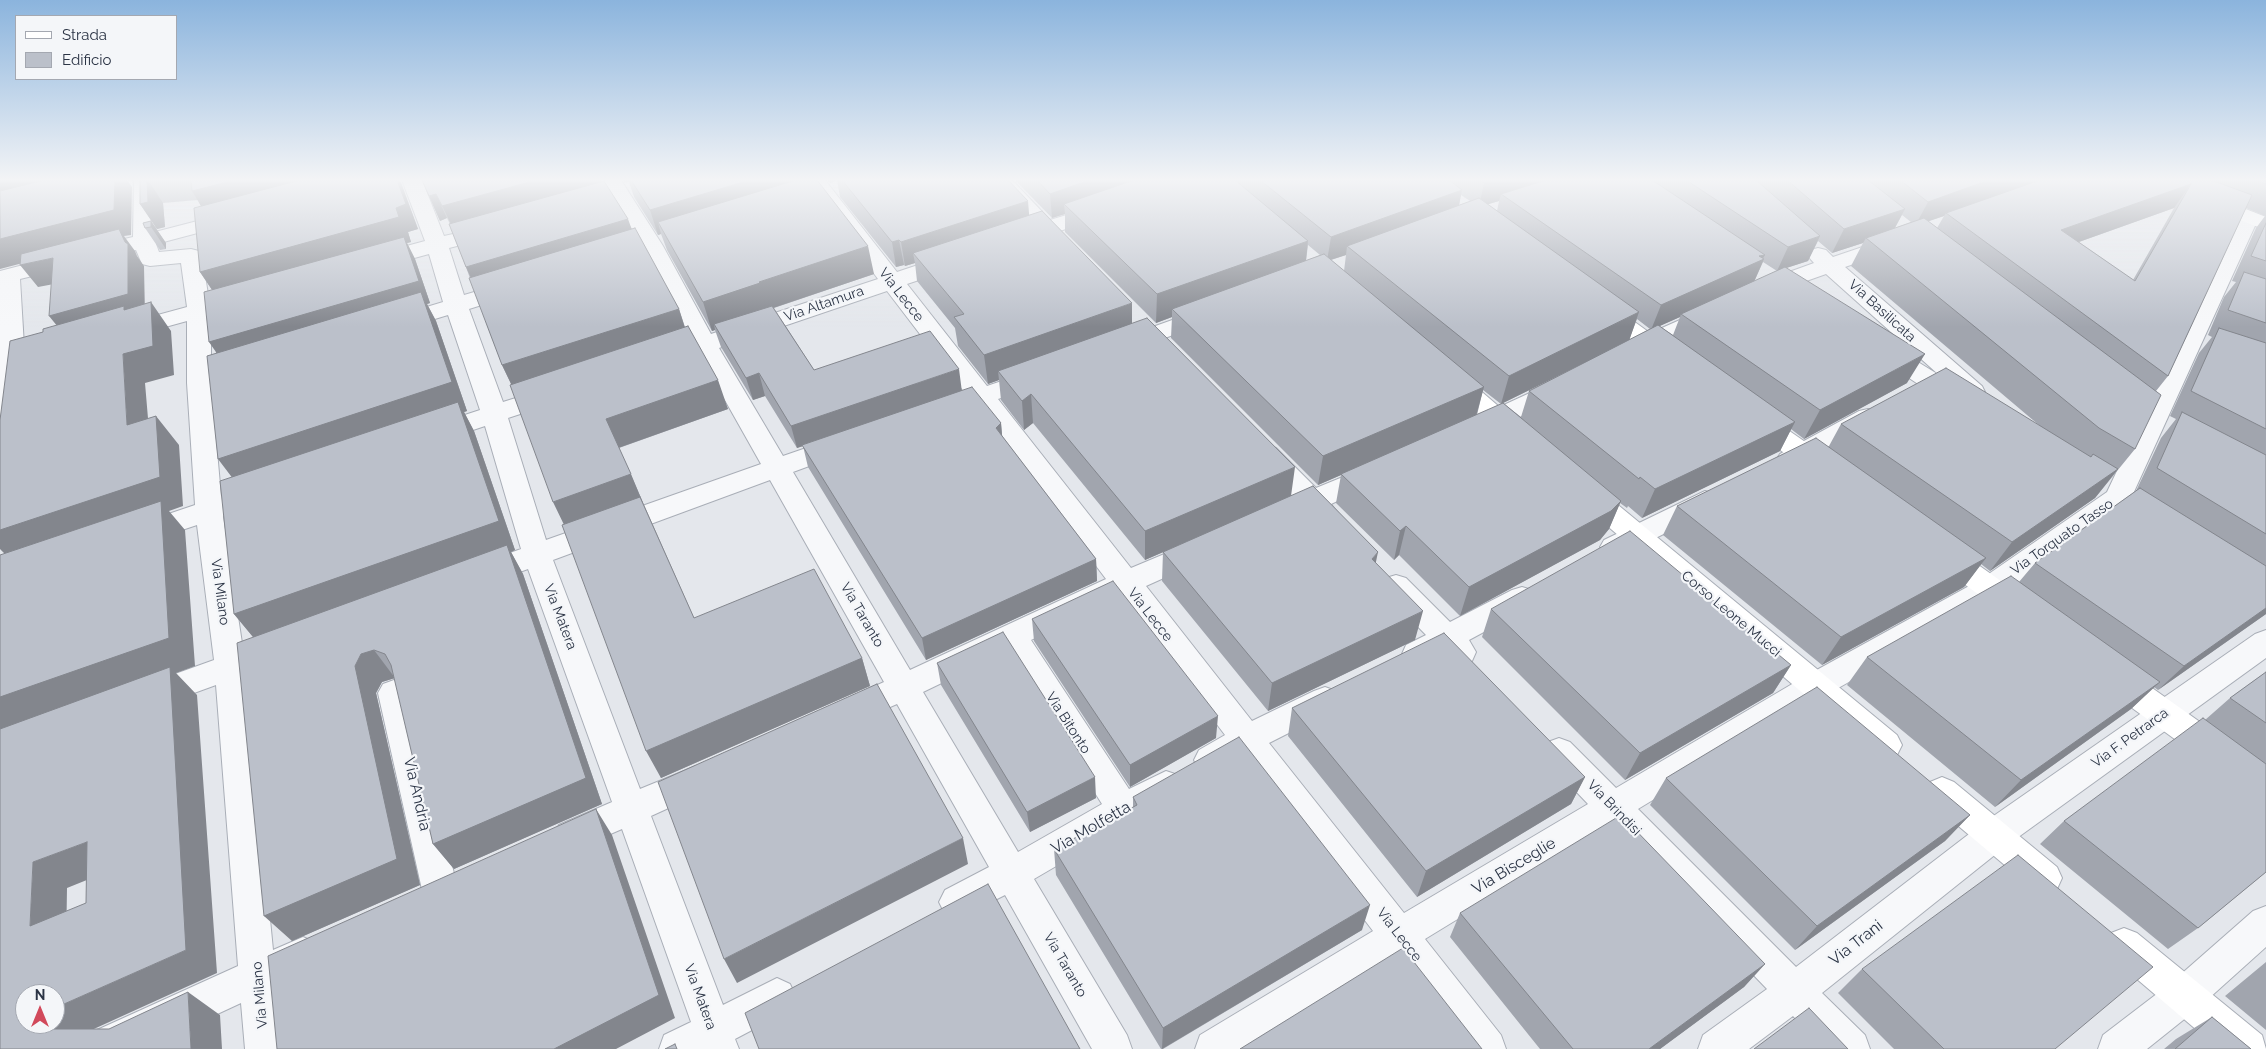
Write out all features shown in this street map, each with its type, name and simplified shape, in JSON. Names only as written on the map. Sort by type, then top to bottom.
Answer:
[{"type":"street","points":[[142,229],[144,241]]},
{"type":"street","points":[[106,251],[190,229]]},
{"type":"street","name":"Via Matera","points":[[431,229],[494,413],[536,555],[632,808],[716,1040]]},
{"type":"street","name":"Via Taranto","points":[[641,229],[1113,1049]]},
{"type":"street","name":"Via Lecce","points":[[851,229],[980,398],[1487,1049]]},
{"type":"street","points":[[1000,245],[1046,229],[1074,258]]},
{"type":"street","points":[[1612,360],[1777,283],[1910,236],[1901,229]]},
{"type":"street","name":"Via Torquato Tasso","points":[[1815,686],[1990,588],[2126,503],[2154,420],[2201,343],[2253,229]]},
{"type":"street","points":[[351,268],[475,234]]},
{"type":"street","name":"Via Basilicata","points":[[1799,239],[1829,264],[1985,409],[1933,382]]},
{"type":"street","name":"Via Milano","points":[[144,241],[150,259],[191,256],[208,380],[209,511],[230,667],[264,1049]]},
{"type":"street","name":"Via Altamura","points":[[641,365],[973,254]]},
{"type":"street","points":[[0,430],[22,360],[5,277],[77,258]]},
{"type":"street","points":[[1752,267],[1801,299]]},
{"type":"street","points":[[380,328],[530,283]]},
{"type":"street","points":[[1585,297],[1688,371]]},
{"type":"street","points":[[106,337],[237,300]]},
{"type":"street","points":[[1106,352],[1232,306]]},
{"type":"street","points":[[1129,314],[1170,356]]},
{"type":"street","points":[[1767,470],[1933,382],[1867,340]]},
{"type":"street","points":[[1429,362],[1534,449]]},
{"type":"street","points":[[925,416],[1052,371]]},
{"type":"street","points":[[1453,438],[1497,419],[1577,378]]},
{"type":"street","points":[[411,442],[577,386]]},
{"type":"street","points":[[1737,406],[1841,481]]},
{"type":"street","points":[[1245,432],[1340,529]]},
{"type":"street","points":[[462,582],[777,467],[860,439]]},
{"type":"street","points":[[1259,524],[1401,462]]},
{"type":"street","name":"Corso Leone Mucci","points":[[1563,474],[2062,893]]},
{"type":"street","points":[[2094,483],[2126,503]]},
{"type":"street","points":[[118,542],[282,486]]},
{"type":"street","points":[[1585,563],[1636,535],[1723,492]]},
{"type":"street","points":[[1920,538],[2037,622]]},
{"type":"street","points":[[823,724],[1125,583],[1223,540]]},
{"type":"street","points":[[1380,570],[1482,674]]},
{"type":"street","points":[[1387,670],[1448,639],[1550,582]]},
{"type":"street","name":"Via Bitonto","points":[[1012,636],[1124,809]]},
{"type":"street","name":"Via F. Petrarca","points":[[1994,836],[2266,642]]},
{"type":"street","points":[[129,704],[295,644]]},
{"type":"street","points":[[2093,662],[2266,787]]},
{"type":"street","name":"Via Bisceglie","points":[[1214,1049],[1399,934],[1815,686]]},
{"type":"street","name":"Via Molfetta","points":[[932,915],[1012,873],[1246,739],[1352,687]]},
{"type":"street","name":"Via Andria","points":[[394,694],[442,894]]},
{"type":"street","name":"Via Brindisi","points":[[1537,730],[1850,1049]]},
{"type":"street","points":[[541,849],[723,768]]},
{"type":"street","name":"Via Trani","points":[[1717,1049],[1794,992],[1994,836]]},
{"type":"street","points":[[2117,1049],[2184,996],[2266,923]]},
{"type":"street","points":[[2100,925],[2248,1049]]},
{"type":"street","points":[[100,1049],[328,945]]},
{"type":"street","points":[[678,1049],[716,1040],[800,985]]},
{"type":"building","points":[[0,229],[39,229],[0,239]]},
{"type":"building","points":[[119,229],[125,242],[128,244],[128,294],[49,316],[53,258],[20,265],[21,254]]},
{"type":"building","points":[[196,229],[356,229],[200,272]]},
{"type":"building","points":[[451,229],[594,229],[466,267]]},
{"type":"building","points":[[636,229],[679,309],[502,365],[469,278]]},
{"type":"building","points":[[662,229],[855,229],[868,246],[759,282],[703,302]]},
{"type":"building","points":[[881,229],[941,229],[901,242],[899,240],[892,242]]},
{"type":"building","points":[[987,229],[1060,229],[1132,303],[984,355],[954,317],[964,314],[913,253]]},
{"type":"building","points":[[1090,229],[1294,229],[1308,241],[1157,294]]},
{"type":"building","points":[[1321,229],[1353,229],[1331,237]]},
{"type":"building","points":[[1394,229],[1522,229],[1639,312],[1509,376],[1347,246]]},
{"type":"building","points":[[1551,229],[1726,229],[1765,255],[1759,256],[1764,259],[1661,305]]},
{"type":"building","points":[[1761,229],[1812,229],[1820,236],[1788,247]]},
{"type":"building","points":[[1892,229],[1939,229],[2161,395],[2135,449],[2099,428],[1866,238]]},
{"type":"building","points":[[1968,229],[2064,229],[2061,230],[2135,281],[2165,229],[2236,229],[2168,376]]},
{"type":"building","points":[[2263,229],[2266,229],[2266,261],[2251,256]]},
{"type":"building","points":[[404,237],[419,281],[209,342],[204,292]]},
{"type":"building","points":[[1324,254],[1484,387],[1323,456],[1172,309]]},
{"type":"building","points":[[1785,267],[1925,354],[1820,410],[1681,314]]},
{"type":"building","points":[[2244,272],[2266,279],[2266,323],[2228,310]]},
{"type":"building","points":[[421,292],[452,382],[218,459],[207,356]]},
{"type":"building","points":[[151,302],[153,346],[123,354],[127,425],[156,416],[160,477],[0,530],[0,420],[10,341],[43,332],[43,329],[124,306],[124,310]]},
{"type":"building","points":[[772,306],[814,370],[930,331],[959,369],[791,426],[759,373],[746,378],[714,324]]},
{"type":"building","points":[[1147,318],[1295,467],[1145,531],[1031,394],[1022,401],[998,371]]},
{"type":"building","points":[[1658,325],[1795,422],[1655,489],[1640,477],[1639,479],[1529,391]]},
{"type":"building","points":[[688,326],[718,380],[606,419],[631,474],[553,502],[510,385]]},
{"type":"building","points":[[2219,328],[2266,343],[2266,429],[2191,391]]},
{"type":"building","points":[[1946,368],[2091,457],[2093,454],[2118,469],[2012,542],[1841,424]]},
{"type":"building","points":[[972,387],[1001,423],[996,428],[1096,559],[922,638],[802,445]]},
{"type":"building","points":[[458,402],[499,521],[234,614],[220,481]]},
{"type":"building","points":[[1503,403],[1621,501],[1611,511],[1469,587],[1406,526],[1400,531],[1341,474]]},
{"type":"building","points":[[2182,412],[2266,455],[2266,534],[2157,468]]},
{"type":"building","points":[[1816,438],[1986,558],[1841,637],[1677,506]]},
{"type":"building","points":[[1313,486],[1378,552],[1372,559],[1423,611],[1272,683],[1163,552]]},
{"type":"building","points":[[2140,488],[2266,566],[2266,608],[2184,666],[2035,563]]},
{"type":"building","points":[[640,497],[694,618],[814,569],[862,658],[646,751],[562,525]]},
{"type":"building","points":[[161,501],[169,638],[0,697],[0,555]]},
{"type":"building","points":[[1630,531],[1791,665],[1640,753],[1491,609]]},
{"type":"building","points":[[507,545],[586,778],[433,844],[391,665],[385,654],[374,650],[361,654],[355,666],[397,859],[264,916],[237,643]]},
{"type":"building","points":[[2011,576],[2160,682],[2021,780],[1867,657]]},
{"type":"building","points":[[1113,581],[1218,716],[1130,765],[1032,619]]},
{"type":"building","points":[[1003,632],[1095,777],[1027,812],[937,663]]},
{"type":"building","points":[[1444,633],[1585,777],[1426,871],[1292,708]]},
{"type":"building","points":[[170,667],[186,950],[65,1004],[65,984],[15,984],[15,1034],[65,1034],[65,1029],[109,1029],[188,992],[191,1049],[0,1049],[0,729]],"holes":[[[87,842],[86,903],[30,926],[33,862]]]},
{"type":"building","points":[[2266,672],[2266,723],[2230,698]]},
{"type":"building","points":[[877,684],[963,838],[724,959],[658,782]]},
{"type":"building","points":[[1817,687],[1970,815],[1817,926],[1666,778]]},
{"type":"building","points":[[2203,718],[2266,764],[2266,872],[2198,928],[2064,821]]},
{"type":"building","points":[[1239,737],[1370,905],[1163,1028],[1054,849],[1137,805],[1133,797]]},
{"type":"building","points":[[596,809],[659,995],[554,1049],[277,1049],[268,956]]},
{"type":"building","points":[[1621,815],[1765,964],[1649,1049],[1573,1049],[1460,913]]},
{"type":"building","points":[[2018,855],[2153,967],[2055,1049],[1944,1049],[1862,969]]},
{"type":"building","points":[[988,884],[1080,1049],[759,1049],[745,1013]]},
{"type":"building","points":[[1403,948],[1482,1049],[1240,1049]]},
{"type":"building","points":[[1809,1008],[1848,1049],[1754,1049]]},
{"type":"building","points":[[2212,1017],[2251,1049],[2175,1049]]},
{"type":"building","points":[[675,1044],[677,1049],[665,1049]]}]
